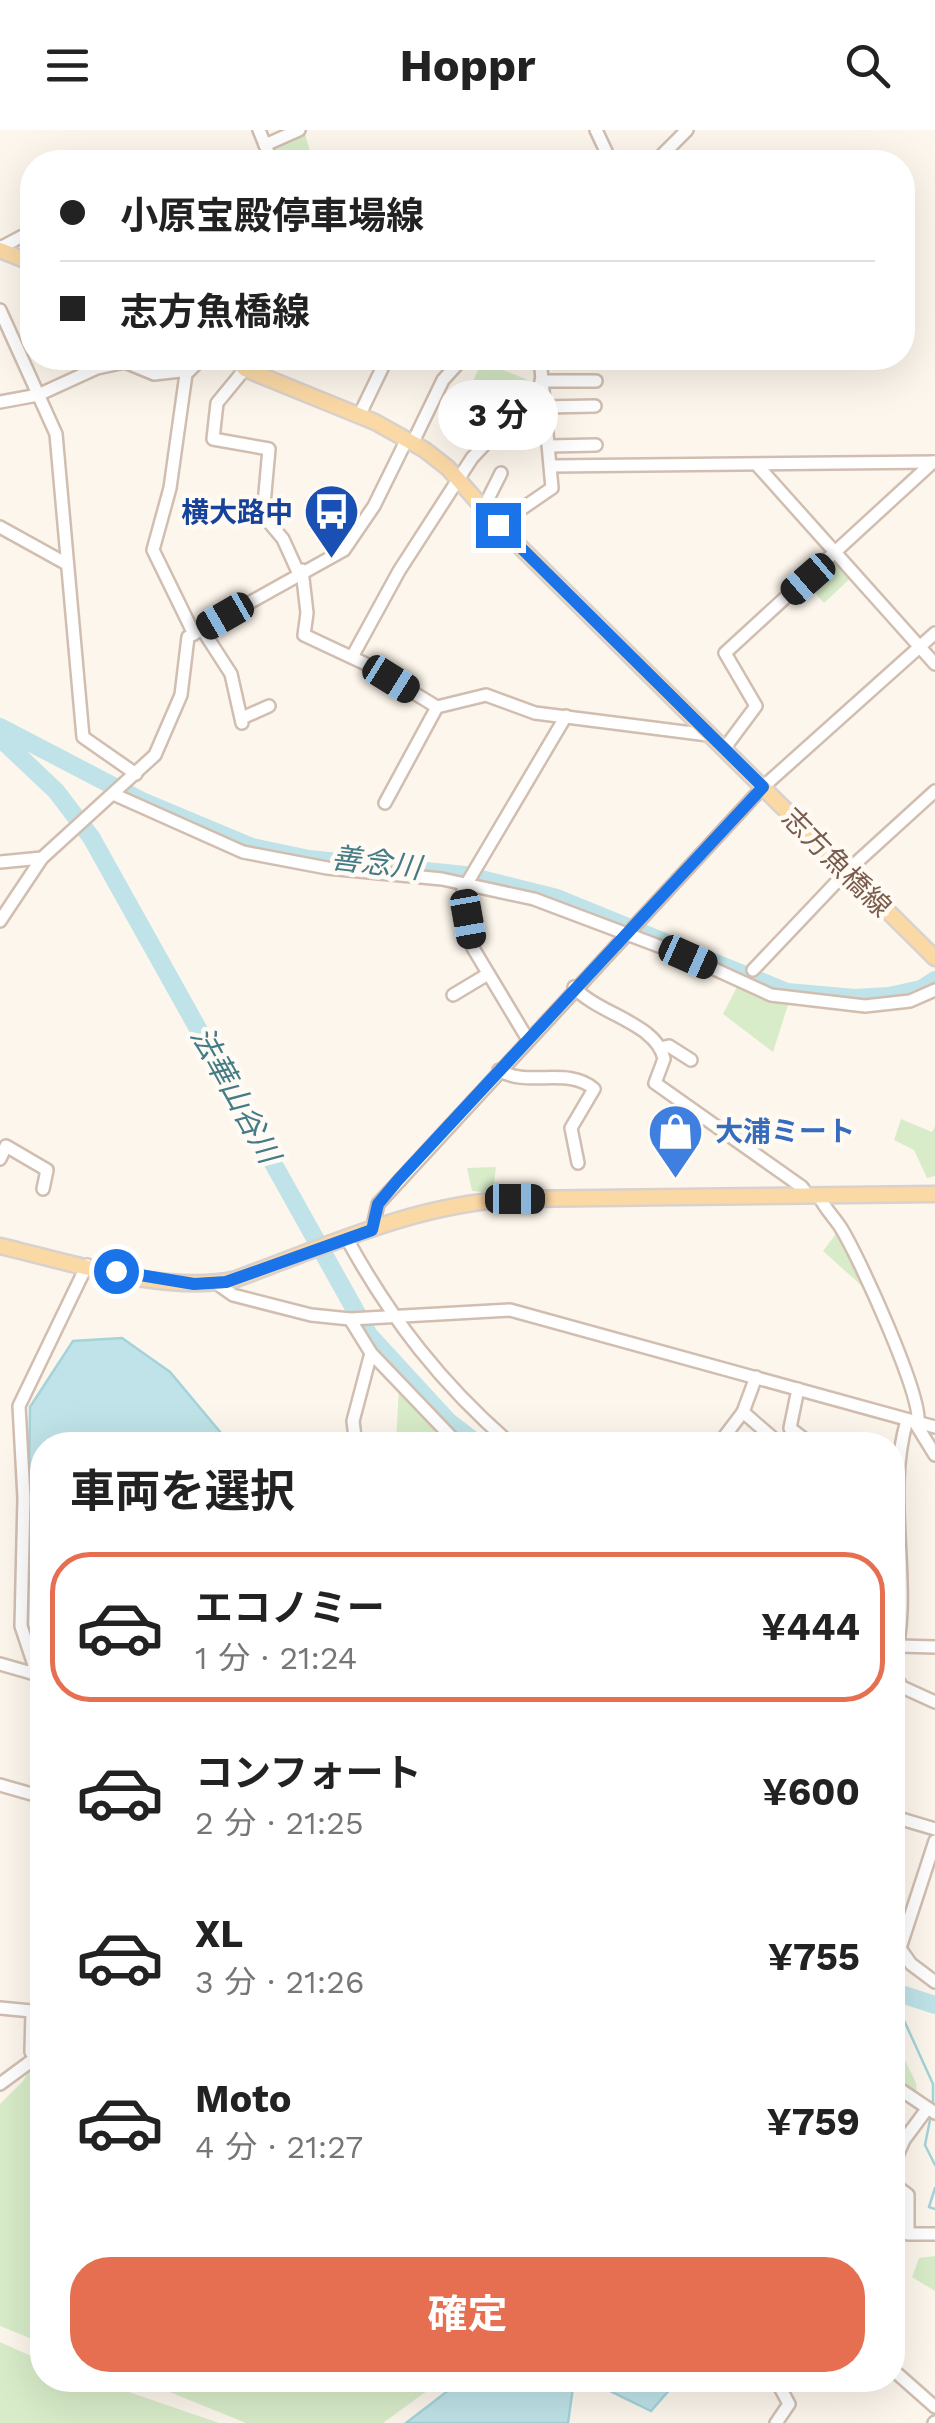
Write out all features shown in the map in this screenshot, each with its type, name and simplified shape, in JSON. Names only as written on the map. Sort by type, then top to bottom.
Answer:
[{"type":"main road","name":"志方魚橋線","points":[[253,370],[360,416],[410,442],[448,468],[498,525],[935,958]]},
{"type":"main road","points":[[0,1246],[158,1280],[216,1283],[431,1210],[492,1200],[935,1194]]},
{"type":"street","points":[[259,130],[267,150]]},
{"type":"street","points":[[265,144],[299,130]]},
{"type":"street","points":[[667,150],[687,130]]},
{"type":"street","points":[[0,310],[20,355]]},
{"type":"street","points":[[27,370],[57,440],[83,737],[132,777]]},
{"type":"street","points":[[0,402],[38,395],[93,370]]},
{"type":"street","points":[[144,370],[154,374],[181,371]]},
{"type":"street","points":[[190,370],[186,374],[170,488],[153,550],[198,631],[231,674],[242,721],[270,706]]},
{"type":"street","points":[[241,370],[217,403],[214,439],[269,449],[264,515],[283,539],[300,571],[307,613],[304,635],[352,657],[436,707],[486,696],[526,710],[708,734]]},
{"type":"street","points":[[360,416],[381,370]]},
{"type":"street","points":[[0,922],[42,858],[156,755],[183,684],[185,643],[198,631],[300,571],[339,555],[350,544],[443,380],[453,370]]},
{"type":"street","points":[[498,525],[552,488],[540,370]]},
{"type":"street","points":[[352,657],[408,556],[483,443],[510,421],[541,383],[596,382]]},
{"type":"street","points":[[544,407],[595,406]]},
{"type":"street","points":[[548,446],[596,445]]},
{"type":"street","points":[[551,466],[934,462]]},
{"type":"street","points":[[724,749],[756,706],[725,653],[934,462]]},
{"type":"street","points":[[756,465],[935,664]]},
{"type":"street","points":[[483,509],[501,473]]},
{"type":"street","points":[[0,527],[65,563]]},
{"type":"street","points":[[372,1230],[378,1204],[574,987],[763,787],[935,633]]},
{"type":"street","points":[[384,803],[436,707]]},
{"type":"street","points":[[527,1038],[473,948],[463,890],[566,716]]},
{"type":"street","points":[[754,970],[846,872],[935,791]]},
{"type":"street","points":[[114,793],[243,852],[327,868],[466,883],[546,903],[771,995],[808,1003],[880,1006],[935,990]]},
{"type":"street","points":[[0,862],[42,858]]},
{"type":"street","points":[[453,994],[488,974]]},
{"type":"street","points":[[574,987],[596,1006],[654,1039],[664,1059],[655,1083],[814,1196],[842,1230],[902,1362],[914,1420],[935,1455]]},
{"type":"street","points":[[660,1048],[670,1046],[690,1060]]},
{"type":"street","points":[[499,1070],[509,1076],[579,1079],[594,1088],[570,1128],[578,1162]]},
{"type":"street","points":[[0,1159],[6,1146],[47,1170],[43,1189]]},
{"type":"street","points":[[344,1240],[390,1314],[443,1382],[498,1432]]},
{"type":"street","points":[[30,1654],[20,1626],[24,1498],[19,1406],[88,1265]]},
{"type":"street","points":[[216,1283],[233,1295],[262,1303],[350,1319],[510,1310],[935,1426]]},
{"type":"street","points":[[350,1319],[371,1353],[447,1432]]},
{"type":"street","points":[[353,1432],[371,1353]]},
{"type":"street","points":[[728,1432],[743,1412],[756,1378]]},
{"type":"street","points":[[795,1432],[790,1428],[798,1389]]},
{"type":"street","points":[[743,1412],[766,1432]]},
{"type":"street","points":[[914,1420],[935,1416]]},
{"type":"street","points":[[905,1455],[914,1420]]},
{"type":"street","points":[[905,1644],[935,1647]]},
{"type":"street","points":[[0,1664],[30,1673]]},
{"type":"street","points":[[905,1689],[935,1702]]},
{"type":"street","points":[[0,1785],[30,1794]]},
{"type":"street","points":[[905,1820],[935,1829]]},
{"type":"street","points":[[905,1919],[935,1840]]},
{"type":"street","points":[[905,1956],[935,1980]]},
{"type":"street","points":[[0,2008],[30,2011]]},
{"type":"street","points":[[0,2084],[30,2067]]},
{"type":"street","points":[[905,2093],[931,2111],[905,2139]]},
{"type":"street","points":[[905,2193],[908,2234],[935,2234]]},
{"type":"street","points":[[905,2379],[935,2406]]},
{"type":"street","points":[[776,2423],[789,2404],[782,2392]]},
{"type":"green space","points":[[305,134],[310,150],[271,150]]},
{"type":"green space","points":[[478,370],[504,370],[537,384],[483,441],[460,428],[471,404],[465,400]]},
{"type":"green space","points":[[833,560],[852,577],[824,603],[807,584]]},
{"type":"green space","points":[[739,983],[789,1002],[773,1052],[723,1014]]},
{"type":"green space","points":[[901,1119],[932,1132],[935,1126],[935,1176],[927,1178],[914,1150],[894,1140]]},
{"type":"green space","points":[[496,1167],[493,1193],[472,1191],[467,1168]]},
{"type":"green space","points":[[839,1230],[865,1283],[862,1286],[823,1251]]},
{"type":"green space","points":[[399,1387],[442,1432],[397,1432]]},
{"type":"green space","points":[[905,2060],[916,2083],[917,2096],[905,2088]]},
{"type":"green space","points":[[30,2067],[30,2338],[0,2326],[0,2104],[24,2080]]},
{"type":"green space","points":[[935,2256],[935,2291],[912,2277],[919,2258]]},
{"type":"green space","points":[[0,2342],[30,2356],[30,2392],[129,2392],[219,2423],[0,2423]]},
{"type":"green space","points":[[170,2392],[426,2392],[383,2423],[246,2423]]},
{"type":"water","points":[[122,1338],[170,1372],[220,1432],[30,1432],[30,1560],[28,1558],[30,1407],[73,1341]]},
{"type":"water","points":[[446,2392],[572,2392],[568,2423],[406,2423]]},
{"type":"water","points":[[612,2392],[668,2392],[651,2411]]},
{"type":"waterway","name":"善念川","points":[[0,727],[142,801],[252,847],[309,859],[465,875],[557,898],[787,992],[855,998],[889,996],[921,989],[935,980]]},
{"type":"waterway","name":"法華山谷川","points":[[0,738],[56,791],[91,837],[369,1335],[462,1432]]},
{"type":"waterway","name":"法華山谷川","points":[[905,1995],[935,2005]]},
{"type":"waterway","points":[[905,2023],[933,2084],[933,2108]]},
{"type":"waterway","points":[[931,2115],[925,2145],[935,2165]]},
{"type":"waterway","points":[[935,2188],[929,2207],[935,2209]]},
{"type":"place","name":"横大路中","points":[[332,561]]},
{"type":"place","name":"大浦ミート","points":[[676,1180]]},
{"type":"route","points":[[116,1271],[194,1284],[226,1282],[372,1230],[378,1204],[398,1180],[763,787],[498,525]]}]
